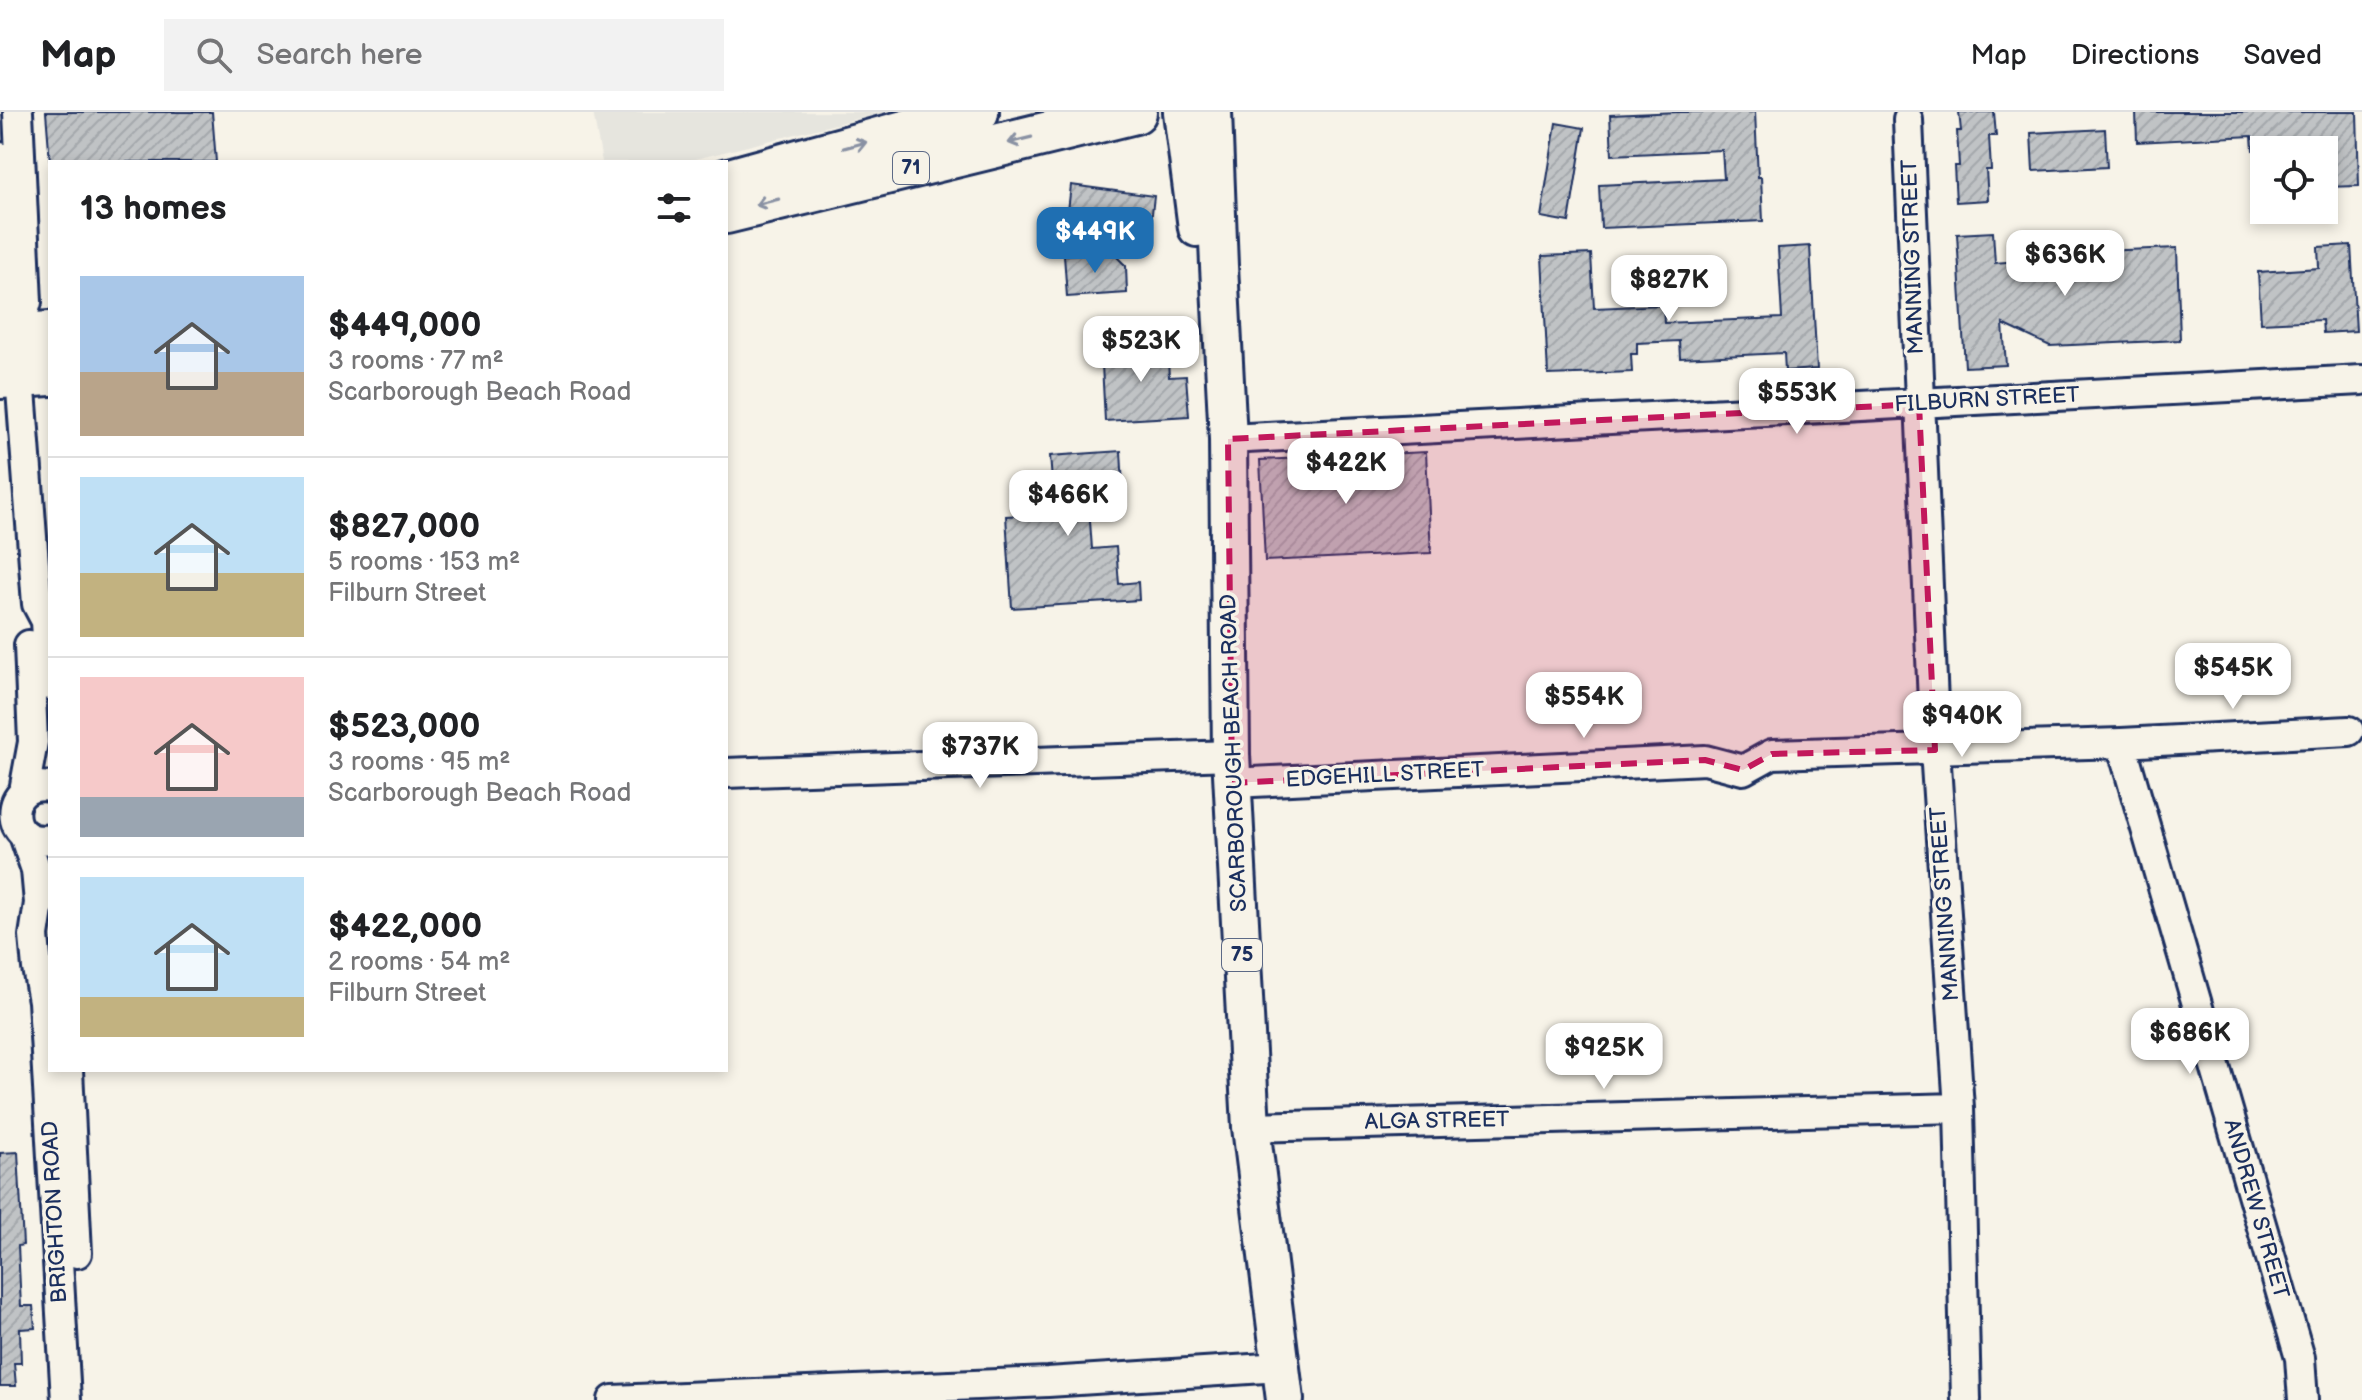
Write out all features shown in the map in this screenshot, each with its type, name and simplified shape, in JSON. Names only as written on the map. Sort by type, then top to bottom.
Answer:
[{"type":"highway","name":"71","points":[[728,180],[977,112]]},
{"type":"highway","name":"71","points":[[728,212],[1135,112]]},
{"type":"main road","name":"SCARBOROUGH BEACH ROAD","points":[[1182,112],[1209,324],[1228,439]]},
{"type":"main road","name":"SCARBOROUGH BEACH ROAD","points":[[1213,112],[1228,439],[1231,769],[1251,1127],[1284,1384]]},
{"type":"street","points":[[18,112],[27,302],[23,356],[37,604],[46,621],[48,653]]},
{"type":"street","name":"MANNING STREET","points":[[1908,120],[1935,750],[1959,1108],[1966,1400]]},
{"type":"street","points":[[0,157],[6,303],[23,356]]},
{"type":"street","name":"FILBURN STREET","points":[[1228,439],[2362,380]]},
{"type":"street","points":[[28,793],[33,742],[28,622],[37,604]]},
{"type":"street","points":[[28,793],[48,723]]},
{"type":"street","name":"EDGEHILL STREET","points":[[728,773],[1231,769],[1705,760],[1743,770],[1772,754],[2121,743],[2349,731]]},
{"type":"street","name":"ANDREW STREET","points":[[2121,743],[2300,1358],[2303,1400]]},
{"type":"street","name":"BRIGHTON ROAD","points":[[28,793],[13,813],[36,870],[39,903],[34,936],[43,1001],[66,1400]]},
{"type":"street","name":"BRIGHTON ROAD","points":[[68,1072],[84,1400]]},
{"type":"street","name":"ALGA STREET","points":[[1251,1127],[1959,1108]]},
{"type":"street","points":[[613,1400],[1094,1380],[1284,1384]]},
{"type":"highlighted area","points":[[1919,404],[1935,750],[1772,754],[1743,770],[1705,760],[1232,783],[1228,439]]},
{"type":"shaded area","points":[[593,112],[884,112],[692,160],[602,160]]},
{"type":"building","points":[[46,112],[212,112],[216,160],[50,160]]},
{"type":"building","points":[[1755,112],[1763,221],[1601,228],[1599,185],[1724,179],[1722,150],[1612,155],[1610,115]]},
{"type":"building","points":[[1959,112],[1994,112],[1996,136],[1989,136],[1991,170],[1986,170],[1988,200],[1956,202],[1954,166],[1959,166]]},
{"type":"building","points":[[2136,112],[2357,112],[2359,186],[2338,187],[2338,136],[2250,136],[2137,142]]},
{"type":"building","points":[[1556,123],[1584,128],[1569,222],[1541,217]]},
{"type":"building","points":[[2105,129],[2107,167],[2033,171],[2031,133]]},
{"type":"building","points":[[1071,185],[1154,196],[1151,222],[1068,211]]},
{"type":"building","points":[[1993,232],[1995,263],[2018,261],[2026,244],[2074,267],[2073,252],[2177,248],[2180,340],[2050,346],[2003,324],[2006,365],[1965,367],[1957,234]]},
{"type":"building","points":[[2351,245],[2356,331],[2323,333],[2322,320],[2261,323],[2258,272],[2319,268],[2318,247]]},
{"type":"building","points":[[1810,246],[1817,369],[1785,371],[1784,353],[1680,358],[1679,341],[1637,343],[1637,354],[1631,354],[1632,372],[1548,375],[1542,256],[1591,254],[1594,308],[1663,305],[1664,323],[1782,318],[1778,248]]},
{"type":"building","points":[[1112,252],[1126,266],[1127,293],[1067,297],[1064,255]]},
{"type":"building","points":[[1167,343],[1169,377],[1186,376],[1189,416],[1105,421],[1101,346]]},
{"type":"building","points":[[1121,451],[1124,505],[1089,507],[1092,549],[1116,547],[1119,584],[1138,582],[1139,600],[1012,608],[1006,516],[1040,514],[1038,494],[1053,493],[1050,456]]},
{"type":"building","points":[[1426,452],[1431,553],[1265,561],[1260,460]]},
{"type":"building","points":[[18,1152],[23,1245],[18,1246],[21,1306],[33,1306],[35,1328],[20,1329],[21,1363],[14,1363],[16,1386],[0,1386],[0,1153]]}]
